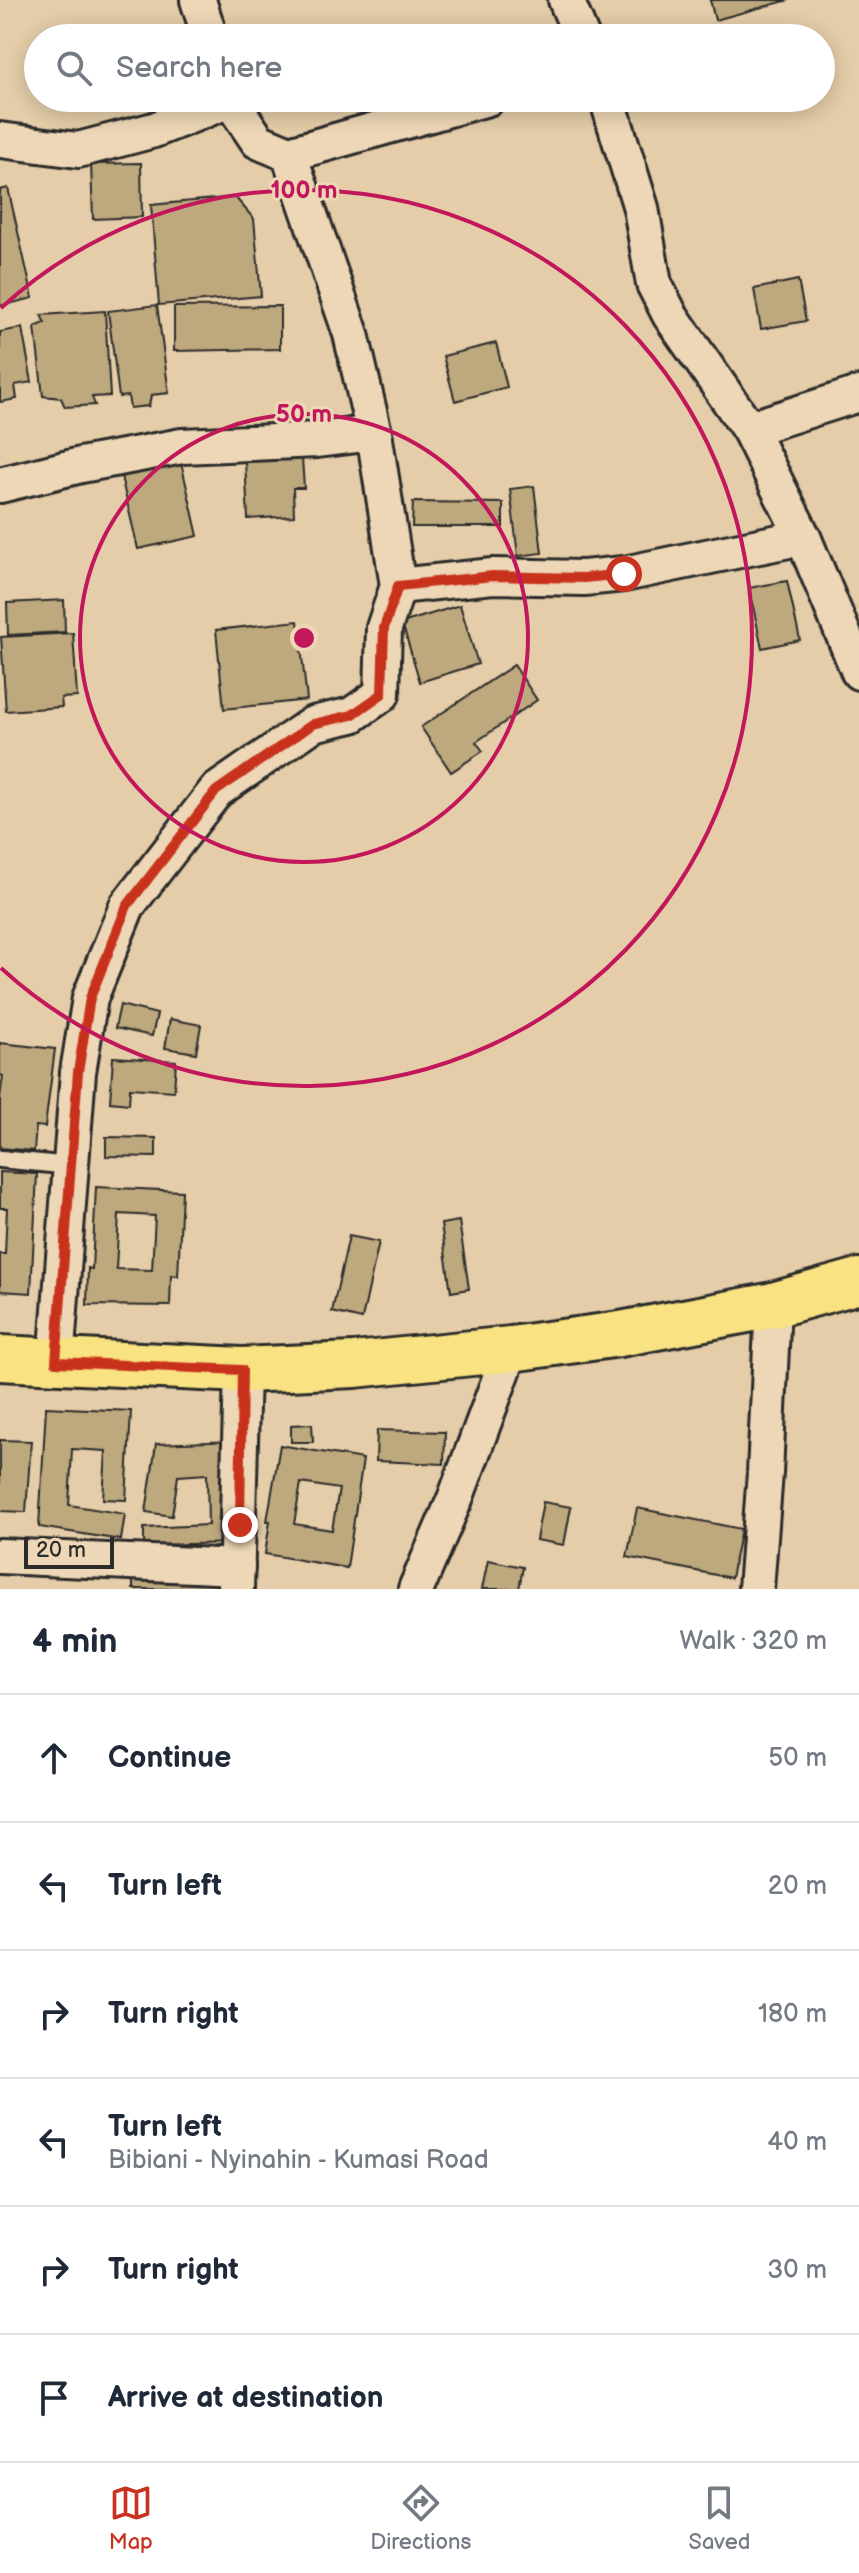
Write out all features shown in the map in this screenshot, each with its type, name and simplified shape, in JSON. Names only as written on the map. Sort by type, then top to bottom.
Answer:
[{"type":"main road","points":[[0,1358],[242,1370],[354,1365],[620,1334],[773,1305],[859,1281]]},
{"type":"street","points":[[198,0],[206,24]]},
{"type":"street","points":[[566,0],[576,24]]},
{"type":"street","points":[[0,140],[78,150],[154,130],[198,112]]},
{"type":"street","points":[[239,112],[258,141],[289,154],[438,112]]},
{"type":"street","points":[[611,112],[641,208],[654,284],[670,315],[749,429],[803,537],[859,672]]},
{"type":"street","points":[[56,1362],[78,1072],[90,998],[127,906],[216,791],[313,724],[352,715],[382,694],[384,628],[398,586],[374,433],[351,334],[289,154]]},
{"type":"street","points":[[749,429],[859,394]]},
{"type":"street","points":[[0,485],[81,465],[182,446],[317,440],[374,433]]},
{"type":"street","points":[[398,586],[493,576],[584,578],[624,574],[803,537]]},
{"type":"street","points":[[756,1589],[773,1305]]},
{"type":"street","points":[[416,1589],[455,1499],[511,1349]]},
{"type":"street","points":[[0,1556],[237,1578],[242,1370]]},
{"type":"lane","points":[[0,1159],[71,1166]]},
{"type":"building","points":[[710,0],[789,0],[715,20]]},
{"type":"building","points":[[141,163],[142,217],[93,219],[91,164]]},
{"type":"building","points":[[8,188],[33,298],[0,306],[0,190]]},
{"type":"building","points":[[235,197],[254,219],[261,296],[159,305],[151,205]]},
{"type":"building","points":[[798,280],[806,321],[761,329],[754,289]]},
{"type":"building","points":[[157,305],[169,393],[151,395],[149,406],[130,408],[128,396],[119,397],[108,311]]},
{"type":"building","points":[[280,306],[280,349],[174,351],[174,307]]},
{"type":"building","points":[[105,311],[110,396],[92,397],[95,405],[65,407],[61,398],[43,396],[35,327],[45,323],[41,315]]},
{"type":"building","points":[[22,328],[32,382],[15,385],[17,399],[0,402],[0,332]]},
{"type":"building","points":[[496,343],[507,387],[455,401],[443,356]]},
{"type":"building","points":[[180,458],[198,536],[138,549],[120,472]]},
{"type":"building","points":[[302,458],[304,488],[293,488],[294,516],[248,519],[245,461]]},
{"type":"building","points":[[534,486],[542,553],[518,556],[510,489]]},
{"type":"building","points":[[413,502],[503,503],[503,527],[412,527]]},
{"type":"building","points":[[787,581],[800,640],[762,648],[749,588]]},
{"type":"building","points":[[64,600],[65,632],[8,635],[7,603]]},
{"type":"building","points":[[460,605],[478,664],[420,682],[402,623]]},
{"type":"building","points":[[298,621],[307,700],[224,709],[216,630]]},
{"type":"building","points":[[73,633],[77,697],[61,698],[62,707],[6,711],[1,637]]},
{"type":"building","points":[[514,665],[537,700],[476,742],[483,751],[451,772],[421,727]]},
{"type":"building","points":[[120,1005],[157,1014],[152,1036],[115,1028]]},
{"type":"building","points":[[170,1019],[201,1025],[196,1053],[165,1048]]},
{"type":"building","points":[[0,1043],[55,1049],[45,1127],[36,1126],[34,1151],[0,1148],[3,1076],[0,1075]]},
{"type":"building","points":[[113,1057],[176,1061],[174,1091],[130,1088],[129,1104],[110,1102]]},
{"type":"building","points":[[106,1137],[156,1138],[156,1157],[106,1156]]},
{"type":"building","points":[[0,1172],[37,1174],[31,1293],[0,1291],[0,1254],[5,1254],[7,1208],[0,1208]]},
{"type":"building","points":[[96,1187],[182,1191],[178,1276],[171,1275],[170,1306],[87,1305],[88,1268],[92,1269]],"holes":[[[119,1214],[155,1216],[152,1270],[116,1269]]]},
{"type":"building","points":[[459,1221],[469,1289],[451,1292],[441,1224]]},
{"type":"building","points":[[349,1236],[379,1242],[362,1319],[332,1312]]},
{"type":"building","points":[[46,1407],[131,1411],[126,1500],[103,1499],[106,1451],[72,1449],[69,1505],[125,1514],[121,1540],[39,1527]]},
{"type":"building","points":[[312,1424],[313,1442],[291,1442],[291,1425]]},
{"type":"building","points":[[377,1430],[445,1432],[444,1464],[376,1461]]},
{"type":"building","points":[[0,1440],[31,1441],[26,1512],[0,1511]]},
{"type":"building","points":[[234,1441],[238,1543],[144,1545],[144,1528],[208,1525],[207,1474],[178,1476],[172,1516],[146,1512],[156,1444]]},
{"type":"building","points":[[280,1445],[363,1459],[347,1568],[265,1554],[270,1521],[267,1521]],"holes":[[[301,1483],[339,1489],[332,1530],[294,1524]]]},
{"type":"building","points":[[543,1502],[571,1507],[564,1545],[536,1540]]},
{"type":"building","points":[[637,1508],[741,1529],[731,1578],[627,1557]]},
{"type":"building","points":[[488,1560],[523,1567],[519,1589],[482,1589]]},
{"type":"building","points":[[133,1573],[216,1576],[216,1589],[133,1589]]},
{"type":"route","points":[[240,1525],[242,1370],[56,1362],[78,1072],[90,998],[127,906],[216,791],[313,724],[352,715],[382,694],[384,628],[398,586],[493,576],[584,578],[624,574]]}]
